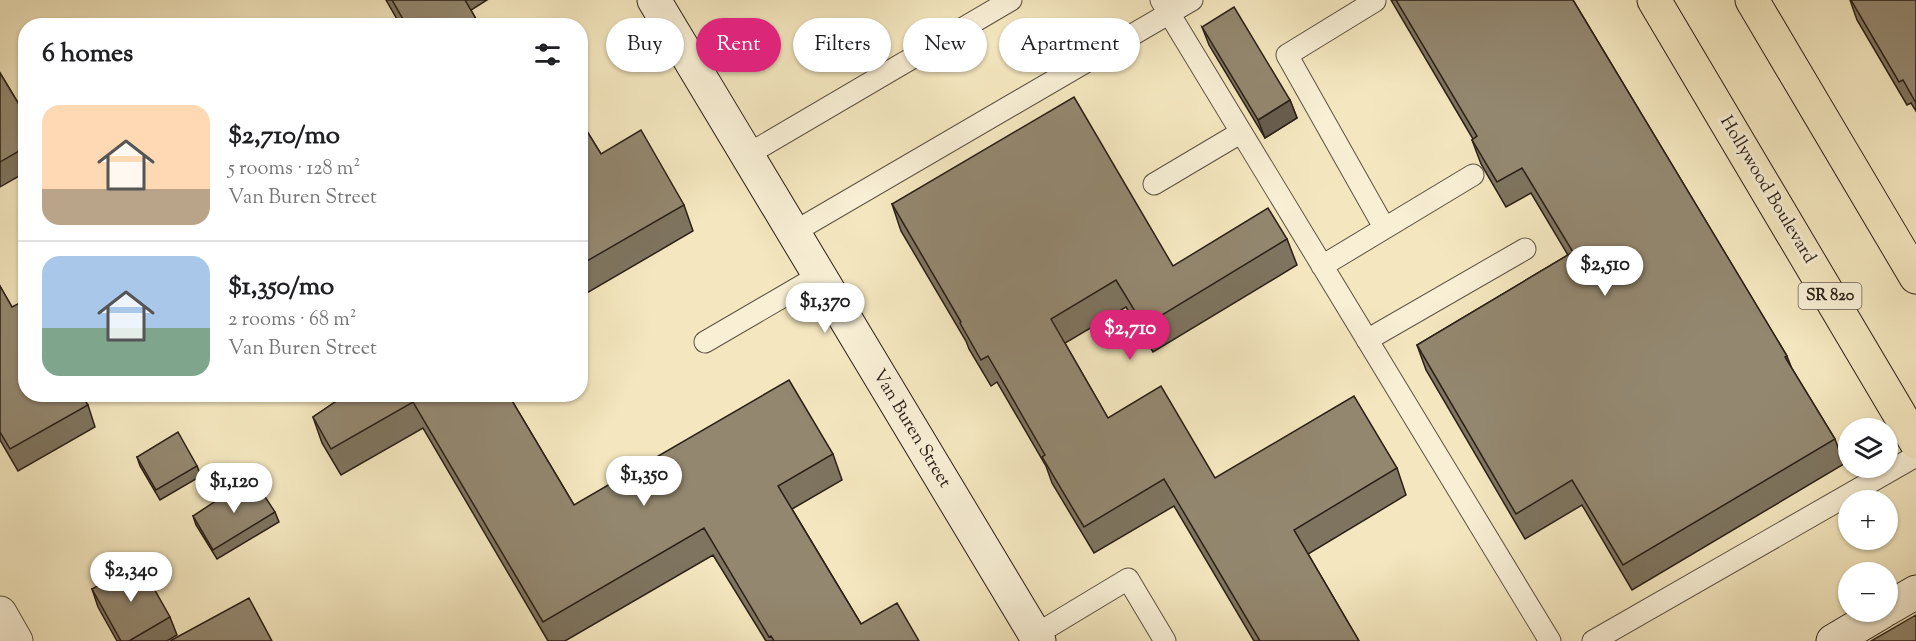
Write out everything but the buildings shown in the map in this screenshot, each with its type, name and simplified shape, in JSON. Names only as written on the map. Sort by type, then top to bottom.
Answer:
[{"type":"main road","name":"Van Buren Street","points":[[654,0],[1037,638]]},
{"type":"main road","name":"Hollywood Boulevard","points":[[1654,0],[1916,442]]},
{"type":"main road","points":[[1752,0],[1916,276]]},
{"type":"main road","points":[[1898,603],[1916,592]]},
{"type":"main road","points":[[1833,641],[1865,622]]},
{"type":"lane","points":[[747,155],[1011,0]]},
{"type":"lane","points":[[794,232],[1165,7],[1192,0]]},
{"type":"lane","points":[[1375,1],[1287,55],[1384,227]]},
{"type":"lane","points":[[1165,7],[1550,641]]},
{"type":"lane","points":[[1154,184],[1240,133]]},
{"type":"lane","points":[[1322,266],[1473,175]]},
{"type":"lane","points":[[1367,340],[1526,249]]},
{"type":"lane","points":[[705,342],[820,275]]},
{"type":"lane","points":[[1593,641],[1916,456]]},
{"type":"lane","points":[[1037,638],[1128,579],[1165,641]]}]
